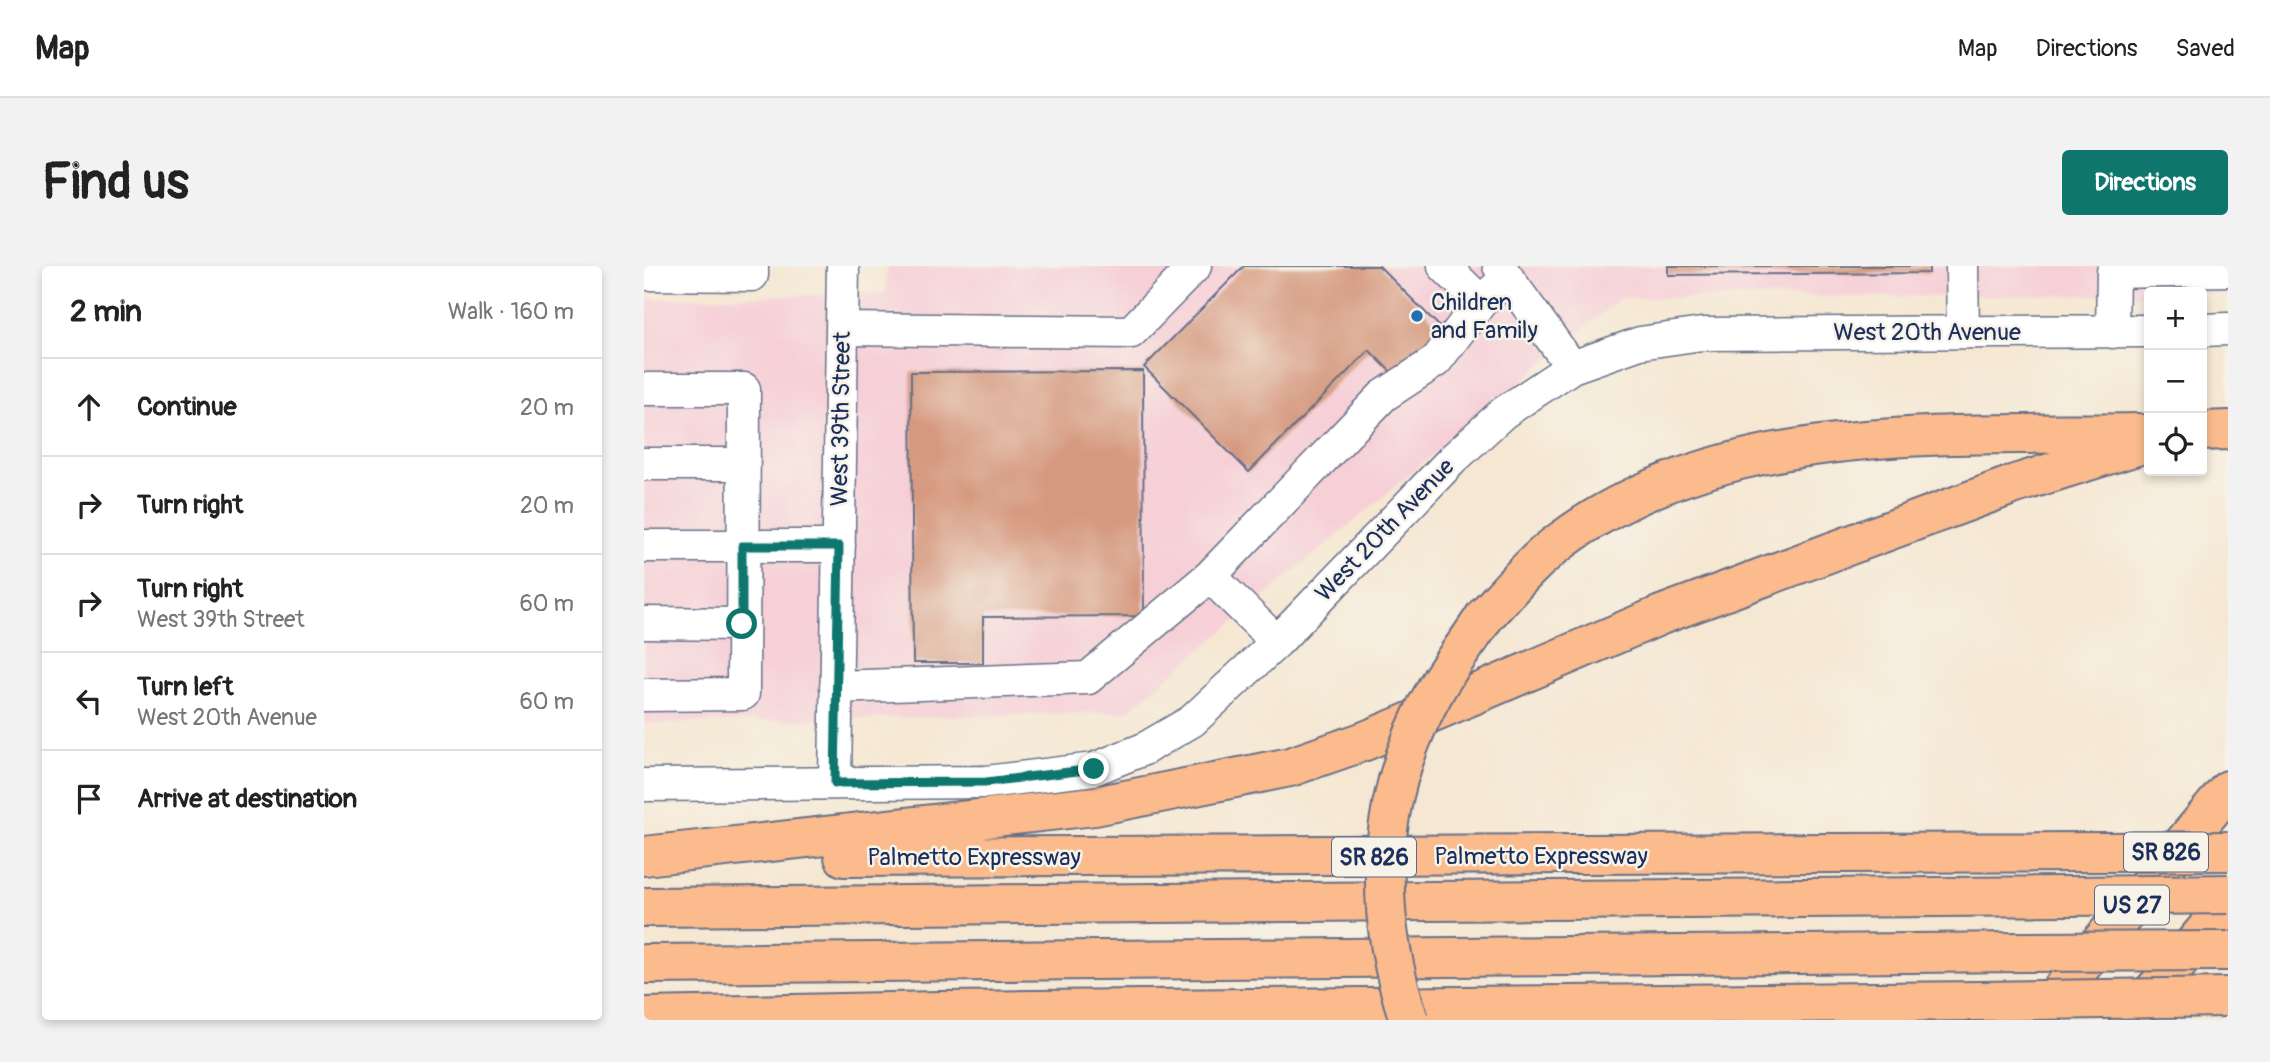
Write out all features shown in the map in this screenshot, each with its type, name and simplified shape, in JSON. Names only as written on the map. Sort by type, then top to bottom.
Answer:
[{"type":"highway","points":[[2207,431],[2228,430]]},
{"type":"highway","points":[[1409,1020],[1393,971],[1386,928],[1386,845],[1396,793],[1412,739],[1437,687],[1485,616],[1559,542],[1595,518],[1680,478],[1765,454],[1832,443],[1982,435],[2144,433]]},
{"type":"highway","points":[[644,857],[1095,806],[1197,788],[1290,767],[1365,741],[1661,615],[2015,484],[2144,444]]},
{"type":"highway","name":"US 27","points":[[2036,1020],[2228,790]]},
{"type":"highway","name":"Palmetto Expressway","points":[[644,857],[2228,851]]},
{"type":"highway","points":[[644,907],[2228,894]]},
{"type":"highway","name":"US 27","points":[[2129,1020],[2228,904]]},
{"type":"highway","points":[[644,964],[2228,951]]},
{"type":"highway","points":[[644,986],[939,1011]]},
{"type":"highway","points":[[644,1017],[939,1011],[1980,1002],[2228,997]]},
{"type":"street","points":[[644,274],[752,275],[752,266]]},
{"type":"street","name":"West 39th Street","points":[[835,783],[843,266]]},
{"type":"street","points":[[842,329],[1131,332],[1195,266]]},
{"type":"street","points":[[1444,266],[1481,302]]},
{"type":"street","points":[[1962,266],[1963,332]]},
{"type":"street","points":[[2112,332],[2113,272],[2228,271]]},
{"type":"street","points":[[836,687],[1088,678],[1210,576],[1383,396],[1436,360],[1503,272],[1572,368]]},
{"type":"street","points":[[2207,330],[2228,329]]},
{"type":"street","name":"West 20th Avenue","points":[[644,785],[986,782],[1094,769],[1144,749],[1192,721],[1276,642],[1452,460],[1503,413],[1572,368],[1640,343],[1702,334],[2144,331]]},
{"type":"street","points":[[644,389],[744,389],[743,694],[644,695]]},
{"type":"street","points":[[644,464],[743,464]]},
{"type":"street","points":[[644,546],[839,546]]},
{"type":"street","points":[[1210,576],[1276,642]]},
{"type":"street","points":[[644,623],[742,624]]},
{"type":"shaded area","points":[[887,266],[2228,266],[2228,294],[2207,293],[2207,287],[2144,287],[2144,295],[1620,298],[1127,712],[644,724],[644,299],[886,293]]},
{"type":"building","points":[[1244,266],[1379,266],[1444,331],[1397,378],[1369,350],[1249,472],[1144,367]]},
{"type":"building","points":[[1668,266],[1929,266],[1929,273],[1668,275]]},
{"type":"building","points":[[1143,371],[1144,616],[983,617],[983,663],[913,663],[911,372]]},
{"type":"place","name":"Children and Family","points":[[1417,316]]},
{"type":"route","points":[[742,624],[742,546],[839,546],[835,783],[986,782],[1094,769]]}]
